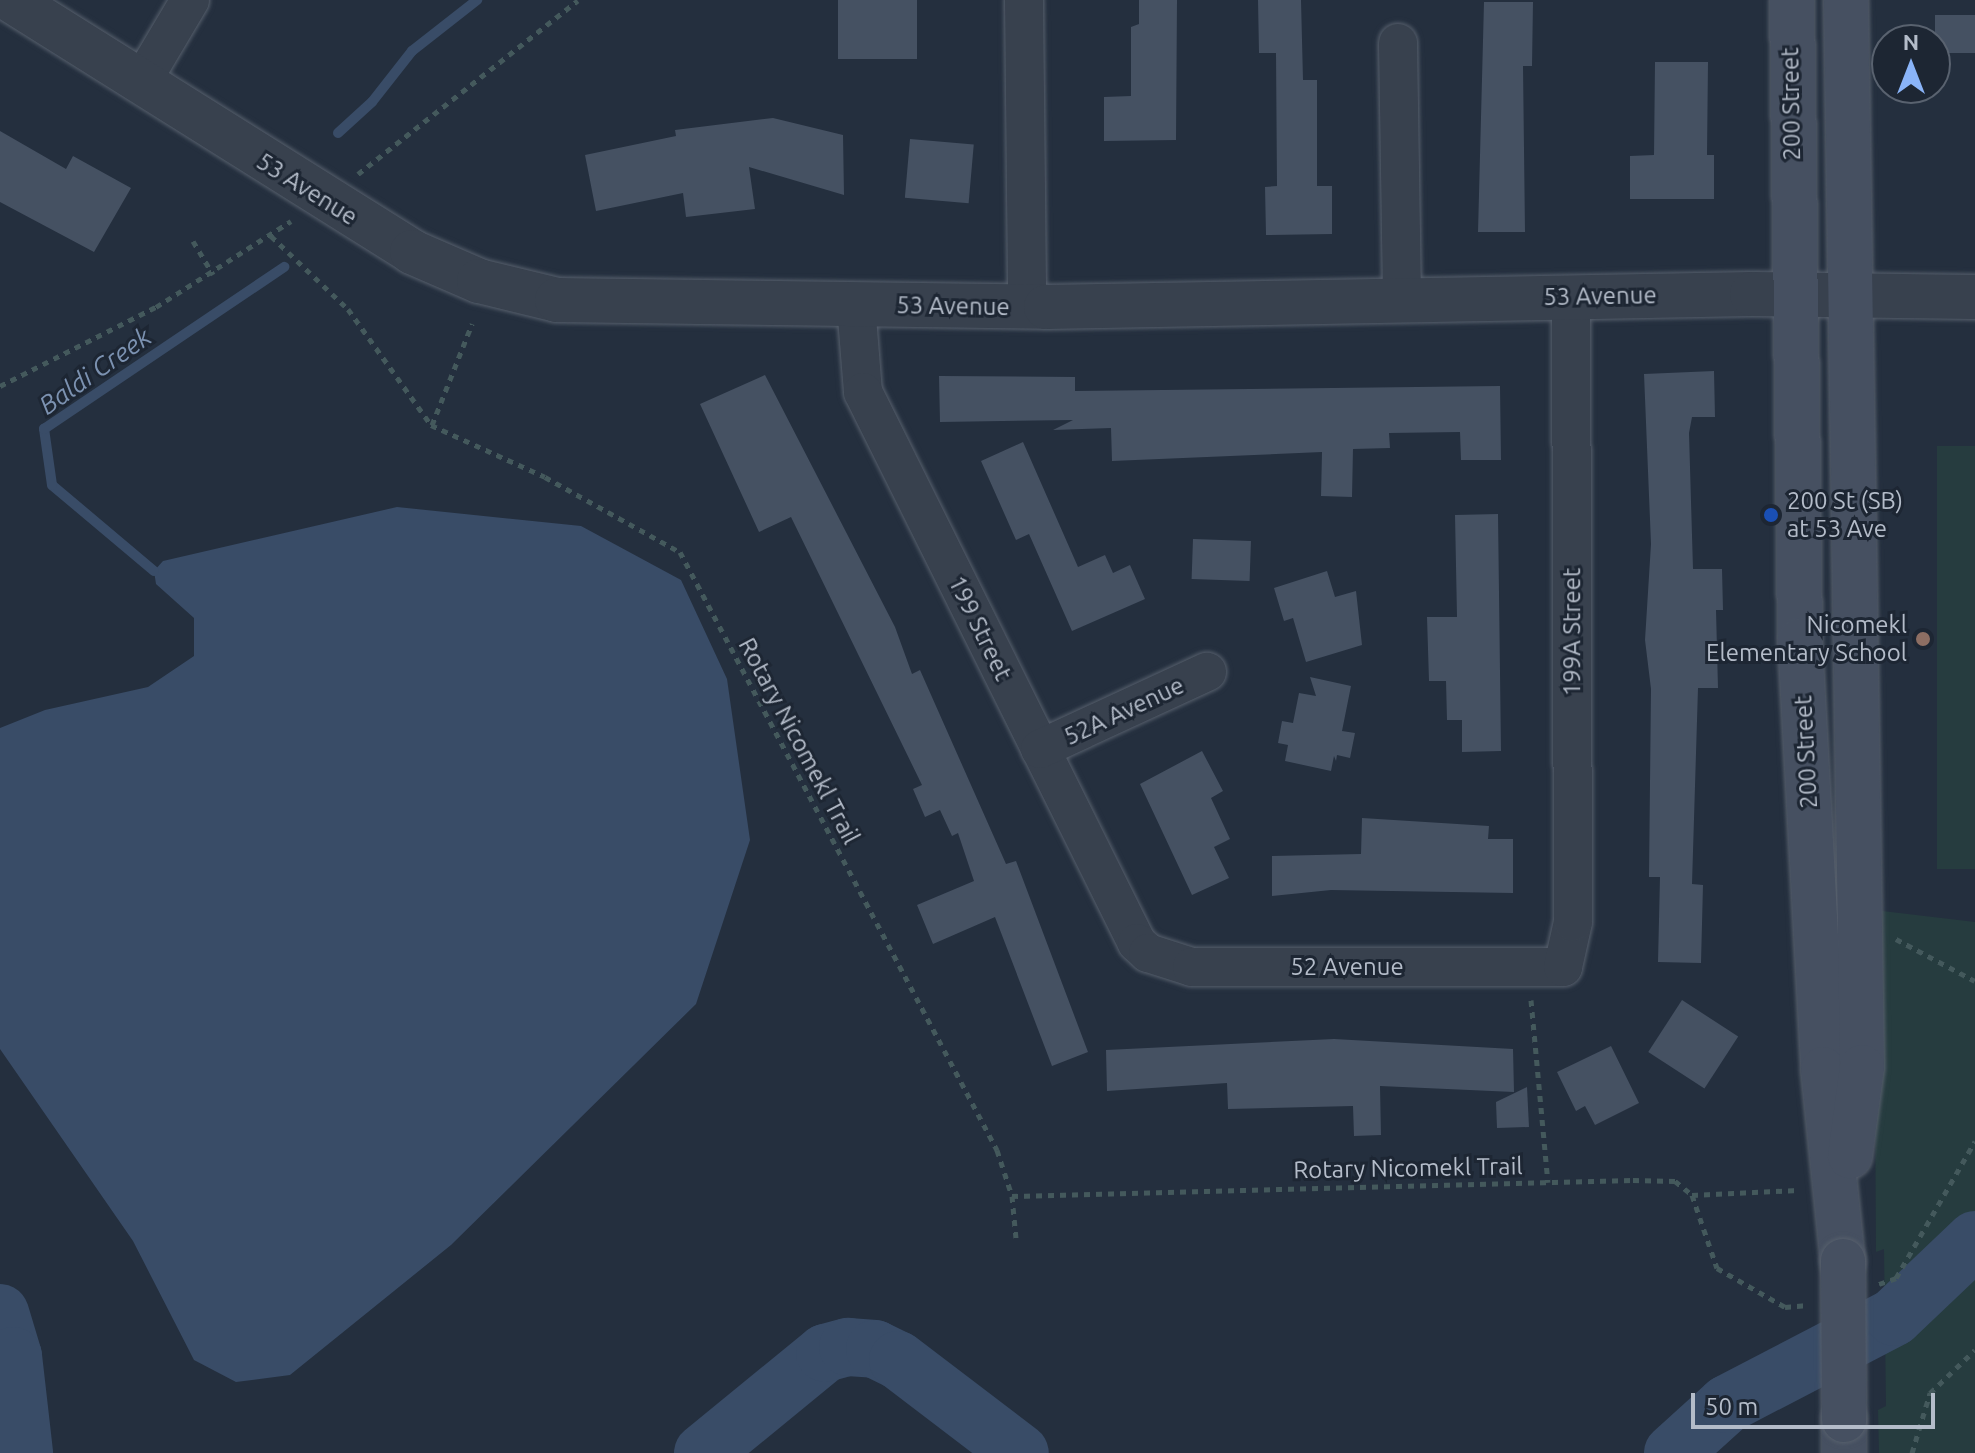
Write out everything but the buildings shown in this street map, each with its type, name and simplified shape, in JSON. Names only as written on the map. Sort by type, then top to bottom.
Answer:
[{"type":"main road","name":"200 Street","points":[[1792,0],[1792,295],[1805,736],[1823,1069],[1842,1214],[1844,1437]]},
{"type":"main road","name":"200 Street","points":[[1842,1214],[1862,1067],[1846,0]]},
{"type":"street","name":"53 Avenue","points":[[11,0],[322,199],[412,252],[479,281],[592,304],[1027,306],[1571,296],[1975,297]]},
{"type":"street","points":[[142,81],[190,0]]},
{"type":"street","points":[[1024,0],[1027,306]]},
{"type":"street","points":[[1398,43],[1402,300]]},
{"type":"street","name":"199A Street","points":[[1563,967],[1573,922],[1571,296]]},
{"type":"street","name":"199 Street","points":[[856,305],[863,392],[1137,943]]},
{"type":"street","name":"52A Avenue","points":[[1040,749],[1207,672]]},
{"type":"street","name":"52 Avenue","points":[[1137,943],[1162,960],[1192,967],[1563,967]]},
{"type":"path","points":[[358,174],[578,0]]},
{"type":"path","points":[[0,386],[213,274],[287,225]]},
{"type":"path","points":[[271,236],[348,309],[431,425]]},
{"type":"path","points":[[193,241],[213,274]]},
{"type":"path","points":[[431,425],[472,324]]},
{"type":"path","name":"Rotary Nicomekl Trail","points":[[431,425],[545,477],[680,552],[997,1150],[1012,1196],[1016,1238]]},
{"type":"path","points":[[1891,937],[1975,981]]},
{"type":"path","points":[[1531,999],[1548,1182]]},
{"type":"path","name":"Rotary Nicomekl Trail","points":[[1012,1196],[1675,1181],[1692,1195],[1799,1190]]},
{"type":"path","points":[[1912,1453],[1930,1393],[1975,1350]]},
{"type":"green space","points":[[1937,446],[1975,446],[1975,869],[1937,869]]},
{"type":"green space","points":[[1874,910],[1975,922],[1975,1453],[1879,1453],[1878,1410],[1886,1406],[1884,1249],[1876,1252]]},
{"type":"water","points":[[397,507],[581,526],[681,580],[727,679],[750,840],[696,1004],[451,1245],[290,1375],[236,1382],[194,1360],[133,1241],[0,1049],[0,728],[45,710],[148,687],[194,656],[194,618],[156,584],[154,571],[163,561]]},
{"type":"waterway","name":"Baldi Creek","points":[[338,133],[372,102],[412,51],[477,0]]},
{"type":"waterway","name":"Baldi Creek","points":[[154,571],[52,485],[44,429],[284,267]]},
{"type":"waterway","points":[[1673,1453],[1727,1404],[1894,1317],[1975,1240]]},
{"type":"waterway","points":[[0,1313],[13,1356],[24,1453]]},
{"type":"waterway","points":[[703,1453],[825,1353],[848,1347],[875,1349],[898,1360],[1020,1453]]},
{"type":"place","name":"200 St (SB) at 53 Ave","points":[[1771,515]]},
{"type":"place","name":"Nicomekl Elementary School","points":[[1923,639]]}]
